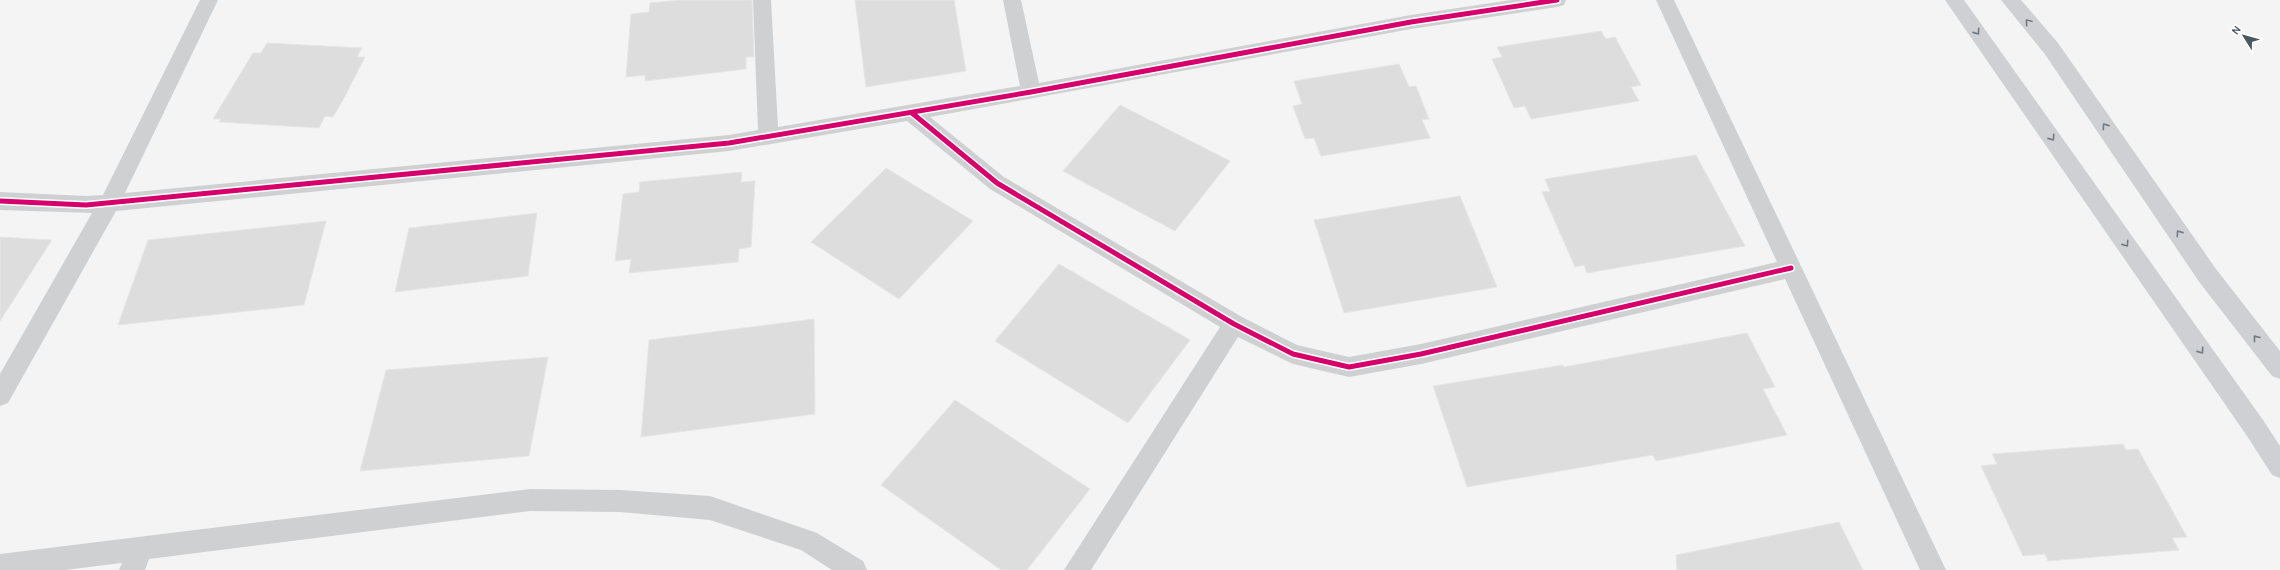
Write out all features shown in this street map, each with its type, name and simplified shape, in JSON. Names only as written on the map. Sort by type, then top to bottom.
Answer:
[{"type":"main road","points":[[1954,0],[2246,415],[2280,467]]},
{"type":"main road","points":[[2010,0],[2051,48],[2208,276],[2280,368]]},
{"type":"street","points":[[0,396],[109,203],[209,0]]},
{"type":"street","points":[[762,0],[768,137]]},
{"type":"street","points":[[1012,0],[1031,92]]},
{"type":"street","points":[[0,201],[86,205],[721,144],[1031,92],[1411,22],[1557,0]]},
{"type":"street","points":[[1665,0],[1933,570]]},
{"type":"street","points":[[912,113],[997,183],[1234,324],[1292,354],[1349,367],[1421,354],[1791,268]]},
{"type":"street","points":[[1077,570],[1234,324]]},
{"type":"street","points":[[0,566],[136,559],[530,500],[620,502],[710,508],[808,541],[854,570]]},
{"type":"building","points":[[680,0],[752,0],[754,57],[746,57],[746,69],[645,81],[645,75],[626,77],[631,14],[649,12],[650,3]]},
{"type":"building","points":[[855,0],[954,0],[966,71],[866,87]]},
{"type":"building","points":[[1601,31],[1606,39],[1615,37],[1641,85],[1631,87],[1639,101],[1531,119],[1525,106],[1514,108],[1492,59],[1502,57],[1497,47]]},
{"type":"building","points":[[267,43],[362,48],[357,57],[365,57],[343,100],[333,117],[325,116],[319,128],[219,122],[221,119],[213,119],[253,53],[261,53]]},
{"type":"building","points":[[1399,64],[1409,87],[1416,86],[1429,119],[1422,120],[1430,138],[1321,156],[1314,138],[1305,139],[1293,106],[1302,104],[1294,81]]},
{"type":"building","points":[[1120,105],[1230,161],[1175,231],[1063,171]]},
{"type":"building","points":[[1696,155],[1745,246],[1587,273],[1584,265],[1575,267],[1542,192],[1550,191],[1545,179]]},
{"type":"building","points":[[886,168],[973,221],[899,299],[811,242]]},
{"type":"building","points":[[742,172],[741,182],[755,181],[751,247],[739,249],[738,262],[629,273],[631,259],[615,261],[623,194],[639,192],[640,182]]},
{"type":"building","points":[[1460,196],[1497,287],[1344,313],[1314,220]]},
{"type":"building","points":[[537,213],[528,276],[395,292],[409,228]]},
{"type":"building","points":[[326,221],[304,305],[118,325],[148,240]]},
{"type":"building","points":[[0,237],[52,240],[0,321]]},
{"type":"building","points":[[1059,264],[1190,340],[1128,423],[995,341]]},
{"type":"building","points":[[814,319],[815,414],[641,437],[649,340]]},
{"type":"building","points":[[1747,333],[1775,387],[1763,389],[1787,435],[1656,461],[1653,455],[1467,487],[1433,386],[1563,365],[1564,367]]},
{"type":"building","points":[[548,357],[529,456],[360,471],[386,370]]},
{"type":"building","points":[[955,400],[1090,489],[1027,570],[1001,570],[881,485]]},
{"type":"building","points":[[2123,444],[2126,450],[2138,449],[2187,537],[2172,538],[2179,550],[2048,561],[2045,554],[2023,556],[1981,466],[1997,464],[1992,454]]},
{"type":"building","points":[[1839,522],[1863,570],[1677,570],[1676,555]]},
{"type":"cycle path","points":[[0,201],[86,205],[729,143],[1031,92],[1411,22],[1557,0]]},
{"type":"cycle path","points":[[912,113],[997,183],[1234,324],[1293,354],[1349,367],[1421,354],[1791,268]]}]
